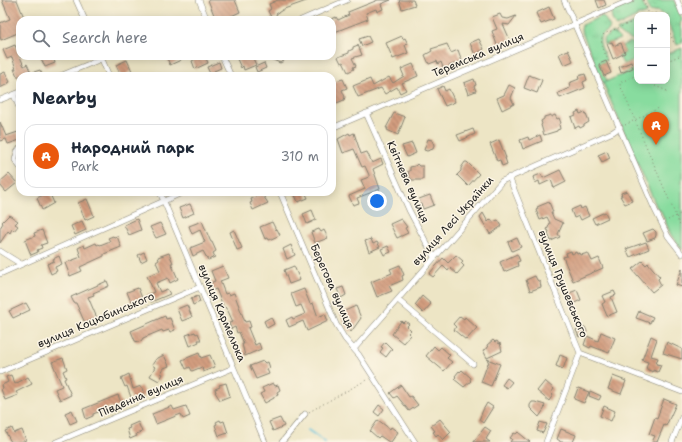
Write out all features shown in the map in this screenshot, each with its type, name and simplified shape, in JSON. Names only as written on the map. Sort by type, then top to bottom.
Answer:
[{"type":"street","points":[[76,0],[82,16]]},
{"type":"street","points":[[199,0],[205,16]]},
{"type":"street","points":[[310,16],[347,0]]},
{"type":"street","points":[[564,0],[668,236],[682,254]]},
{"type":"street","name":"Теремська вулиця","points":[[336,126],[631,0]]},
{"type":"street","points":[[677,0],[682,13]]},
{"type":"street","points":[[69,72],[95,60]]},
{"type":"street","points":[[102,60],[107,72]]},
{"type":"street","points":[[224,60],[229,72]]},
{"type":"street","points":[[0,100],[14,95],[16,100]]},
{"type":"street","name":"Квітнева вулиця","points":[[366,113],[409,210],[434,257]]},
{"type":"street","name":"вулиця Лесі Українки","points":[[354,349],[498,186],[509,177],[613,132],[620,127]]},
{"type":"street","name":"вулиця Грушевського","points":[[509,177],[580,354],[546,442]]},
{"type":"street","name":"вулиця Кармелюка","points":[[161,196],[233,368],[266,442]]},
{"type":"street","points":[[0,274],[176,196]]},
{"type":"street","name":"Берегова вулиця","points":[[282,196],[336,324],[345,339],[359,355],[415,442]]},
{"type":"street","points":[[0,250],[21,264]]},
{"type":"street","name":"вулиця Коцюбинського","points":[[0,372],[200,287]]},
{"type":"street","points":[[398,300],[473,364]]},
{"type":"street","points":[[580,354],[682,392]]},
{"type":"street","name":"Південна вулиця","points":[[56,442],[233,368]]},
{"type":"street","points":[[282,442],[306,414]]},
{"type":"street","points":[[672,442],[682,417]]},
{"type":"path","points":[[644,0],[647,12]]},
{"type":"path","points":[[610,64],[601,43],[602,37],[604,34],[634,21]]},
{"type":"path","points":[[670,33],[674,43]]},
{"type":"path","points":[[670,60],[679,56],[682,57]]},
{"type":"path","points":[[634,76],[621,82],[620,85],[679,224],[682,227]]},
{"type":"path","points":[[650,84],[667,92]]},
{"type":"path","points":[[620,127],[659,108]]},
{"type":"path","points":[[662,223],[682,213]]},
{"type":"path","points":[[306,414],[373,376]]},
{"type":"green space","points":[[637,0],[641,0],[647,12],[634,12],[634,18],[616,27],[612,19],[611,12]]},
{"type":"green space","points":[[645,0],[674,0],[682,19],[680,25],[682,29],[682,43],[677,45],[670,28],[670,12],[650,12]]},
{"type":"green space","points":[[602,16],[610,27],[608,31],[601,35],[600,39],[606,61],[599,64],[607,81],[603,83],[581,30],[582,25]]},
{"type":"green space","points":[[634,23],[634,40],[624,37],[617,30]]},
{"type":"green space","points":[[612,33],[620,39],[604,45],[603,39]]},
{"type":"green space","points":[[630,42],[634,44],[634,60],[623,64],[619,56],[625,53],[622,46]]},
{"type":"green space","points":[[682,48],[682,250],[671,235],[661,211],[657,208],[603,83],[634,69],[634,84],[670,84],[670,53]]},
{"type":"building","points":[[2,0],[17,0],[23,16],[16,16],[16,34],[1,40],[0,23],[10,19]]},
{"type":"building","points":[[208,0],[235,0],[240,12],[231,16],[214,16]]},
{"type":"building","points":[[278,0],[309,0],[284,9],[276,14],[277,16],[270,16],[268,11],[271,9],[269,4]]},
{"type":"building","points":[[378,0],[391,0],[381,4],[383,9],[377,12],[376,9],[366,13],[368,19],[336,31],[336,17],[338,20],[349,15],[348,12]]},
{"type":"building","points":[[399,0],[413,0],[415,5],[402,9]]},
{"type":"building","points":[[596,0],[604,0],[606,5],[599,8]]},
{"type":"building","points":[[549,7],[554,19],[541,24],[536,13]]},
{"type":"building","points":[[500,14],[502,18],[508,19],[516,16],[509,25],[503,24],[510,40],[497,45],[492,31],[497,29],[492,17]]},
{"type":"building","points":[[368,36],[371,42],[362,46],[359,39]]},
{"type":"building","points":[[402,36],[408,44],[405,45],[408,53],[393,59],[386,43]]},
{"type":"building","points":[[479,39],[484,49],[475,55],[470,43]]},
{"type":"building","points":[[612,42],[613,46],[621,43],[625,53],[613,59],[607,44]]},
{"type":"building","points":[[447,44],[451,53],[458,50],[462,61],[449,66],[451,71],[445,73],[441,62],[438,64],[437,61],[429,64],[425,55],[432,51],[431,49]]},
{"type":"building","points":[[15,45],[16,60],[21,60],[24,66],[27,64],[31,72],[16,72],[16,74],[12,57],[7,59],[3,50]]},
{"type":"building","points":[[358,45],[362,55],[352,58],[356,66],[348,72],[343,62],[341,63],[338,57],[349,53],[353,47]]},
{"type":"building","points":[[568,50],[573,61],[564,65],[559,54]]},
{"type":"building","points":[[42,60],[54,60],[55,63],[45,67]]},
{"type":"building","points":[[127,60],[132,71],[119,72],[116,65]]},
{"type":"building","points":[[168,60],[181,60],[170,65]]},
{"type":"building","points":[[207,60],[208,63],[195,69],[192,61]]},
{"type":"building","points":[[237,60],[254,60],[256,65],[244,70],[243,66],[241,68]]},
{"type":"building","points":[[273,60],[283,60],[280,63]]},
{"type":"building","points":[[606,61],[611,73],[604,76],[599,64]]},
{"type":"building","points":[[219,62],[221,68],[214,72],[209,72],[207,67]]},
{"type":"building","points":[[631,62],[633,68],[621,73],[619,67]]},
{"type":"building","points":[[264,63],[266,68],[257,72],[255,67]]},
{"type":"building","points":[[413,64],[418,76],[402,83],[406,90],[400,93],[397,87],[385,94],[381,88],[358,97],[353,86],[370,79],[373,86],[389,77],[393,83],[404,76],[401,69]]},
{"type":"building","points":[[5,72],[10,82],[0,88],[0,74]]},
{"type":"building","points":[[585,74],[587,80],[583,82],[585,88],[560,98],[558,93],[570,88],[569,83],[579,79],[578,76]]},
{"type":"building","points":[[529,75],[542,80],[537,93],[524,88]]},
{"type":"building","points":[[343,79],[347,88],[342,90],[345,97],[344,100],[336,103],[336,81]]},
{"type":"building","points":[[474,79],[476,91],[468,94],[464,83]]},
{"type":"building","points":[[509,85],[515,88],[511,98],[514,104],[502,110],[497,98],[504,95]]},
{"type":"building","points":[[443,86],[445,91],[449,89],[455,102],[445,106],[437,89]]},
{"type":"building","points":[[579,111],[580,114],[585,112],[589,122],[580,128],[579,126],[575,128],[571,117],[576,115],[575,113]]},
{"type":"building","points":[[394,113],[405,117],[398,135],[387,130],[388,128],[386,128]]},
{"type":"building","points":[[551,115],[551,117],[555,115],[557,119],[559,118],[561,123],[559,124],[560,129],[544,135],[541,121],[544,117]]},
{"type":"building","points":[[0,122],[6,136],[16,133],[16,141],[8,144],[6,139],[0,141]]},
{"type":"building","points":[[473,129],[475,134],[460,141],[457,135]]},
{"type":"building","points":[[349,133],[350,135],[354,133],[361,154],[367,152],[372,163],[381,159],[383,164],[373,169],[380,189],[357,198],[359,203],[353,205],[349,196],[365,189],[361,180],[369,177],[369,175],[365,166],[362,167],[354,149],[343,153],[338,139]]},
{"type":"building","points":[[540,135],[542,141],[523,149],[520,140],[528,137],[529,140]]},
{"type":"building","points":[[428,139],[432,140],[434,145],[433,149],[427,151],[424,150]]},
{"type":"building","points":[[499,140],[507,164],[502,166],[500,160],[497,161],[490,144]]},
{"type":"building","points":[[412,143],[416,153],[407,157],[402,146]]},
{"type":"building","points":[[607,151],[610,158],[602,162],[598,155]]},
{"type":"building","points":[[465,162],[467,162],[479,174],[468,186],[457,175],[461,171],[461,168]]},
{"type":"building","points":[[417,164],[419,166],[423,166],[423,180],[411,180],[411,178],[409,178],[408,171],[410,171],[410,167]]},
{"type":"building","points":[[560,170],[566,182],[554,188],[551,180],[540,185],[539,181],[535,183],[533,177],[541,174],[543,178]]},
{"type":"building","points":[[9,174],[16,184],[6,192],[0,185],[0,182]]},
{"type":"building","points":[[627,191],[632,201],[625,204],[620,196],[622,196],[621,193]]},
{"type":"building","points":[[430,195],[434,205],[423,209],[419,199]]},
{"type":"building","points":[[41,196],[51,196],[54,203],[42,210],[37,198]]},
{"type":"building","points":[[258,196],[263,196],[268,203],[253,210],[250,203],[252,202],[251,199]]},
{"type":"building","points":[[295,196],[307,196],[308,198],[298,202]]},
{"type":"building","points":[[87,199],[94,216],[85,220],[78,203]]},
{"type":"building","points":[[549,202],[554,219],[563,223],[558,234],[560,237],[551,241],[548,234],[549,231],[547,230],[550,223],[547,217],[540,220],[536,210],[538,209],[537,207]]},
{"type":"building","points":[[190,204],[194,213],[183,218],[179,208]]},
{"type":"building","points":[[580,206],[581,209],[585,207],[589,216],[581,220],[579,216],[574,218],[571,210]]},
{"type":"building","points":[[312,210],[316,220],[307,224],[303,214]]},
{"type":"building","points":[[605,212],[608,218],[595,224],[592,218]]},
{"type":"building","points":[[483,213],[488,222],[491,219],[493,222],[498,220],[502,226],[490,234],[480,217]]},
{"type":"building","points":[[9,215],[18,221],[15,224],[18,226],[14,231],[12,229],[10,233],[8,231],[0,243],[0,228],[3,223],[2,222]]},
{"type":"building","points":[[137,219],[141,230],[129,235],[124,225]]},
{"type":"building","points":[[401,219],[407,227],[405,228],[408,233],[397,238],[390,224]]},
{"type":"building","points":[[82,221],[86,230],[75,235],[71,226]]},
{"type":"building","points":[[202,221],[216,251],[213,253],[215,257],[208,260],[203,251],[193,256],[190,248],[205,242],[200,230],[192,234],[189,226]]},
{"type":"building","points":[[272,222],[280,235],[269,240],[268,238],[265,239],[260,227]]},
{"type":"building","points":[[160,223],[166,234],[156,238],[150,227]]},
{"type":"building","points":[[319,229],[321,232],[324,230],[328,238],[315,243],[311,232]]},
{"type":"building","points":[[653,229],[656,232],[655,238],[647,241],[643,233]]},
{"type":"building","points":[[42,230],[47,243],[41,245],[42,248],[37,250],[38,252],[31,255],[25,240],[35,236],[34,233]]},
{"type":"building","points":[[234,230],[242,248],[237,250],[230,232]]},
{"type":"building","points":[[117,236],[121,247],[80,267],[82,271],[70,276],[65,263],[81,257],[78,248],[84,245],[85,248],[96,243],[97,245],[100,245],[110,241],[108,238]]},
{"type":"building","points":[[517,238],[521,247],[512,251],[508,242]]},
{"type":"building","points":[[371,239],[373,244],[377,242],[380,247],[369,252],[365,241]]},
{"type":"building","points":[[646,242],[649,249],[630,257],[626,249]]},
{"type":"building","points":[[291,245],[295,255],[287,259],[283,249]]},
{"type":"building","points":[[388,246],[391,252],[384,255],[381,249]]},
{"type":"building","points":[[571,251],[572,254],[576,252],[577,254],[580,253],[581,255],[588,253],[592,261],[599,258],[603,268],[573,281],[563,257],[567,256],[566,253]]},
{"type":"building","points":[[144,252],[147,259],[141,262],[138,255]]},
{"type":"building","points":[[169,253],[173,263],[171,263],[178,279],[170,283],[168,278],[156,283],[160,292],[167,289],[170,294],[151,302],[147,295],[154,292],[147,276],[160,271],[156,262],[159,260],[158,257]]},
{"type":"building","points":[[517,254],[520,261],[517,262],[518,266],[504,272],[500,262]]},
{"type":"building","points":[[456,255],[463,261],[461,263],[464,266],[457,274],[450,268],[448,271],[443,266],[433,277],[429,274],[443,258],[448,263]]},
{"type":"building","points":[[59,256],[62,264],[55,267],[57,271],[51,274],[47,264],[54,261],[53,259]]},
{"type":"building","points":[[642,261],[646,265],[648,263],[660,277],[658,279],[661,285],[652,292],[632,269]]},
{"type":"building","points":[[400,265],[404,275],[402,276],[403,280],[389,286],[392,291],[377,297],[371,282],[392,273],[390,269]]},
{"type":"building","points":[[223,266],[228,278],[220,281],[225,294],[228,293],[229,295],[234,293],[245,322],[249,321],[251,327],[248,328],[255,345],[259,343],[261,349],[245,356],[242,344],[244,344],[239,332],[237,333],[235,327],[231,329],[229,323],[233,322],[228,311],[225,307],[224,308],[216,289],[211,291],[208,284],[215,281],[211,271]]},
{"type":"building","points":[[294,266],[300,280],[289,284],[284,270]]},
{"type":"building","points":[[682,269],[682,287],[676,285]]},
{"type":"building","points":[[535,276],[540,282],[541,287],[530,291],[526,280]]},
{"type":"building","points":[[107,281],[109,286],[93,293],[94,295],[88,297],[97,318],[85,323],[76,303],[74,303],[71,297]]},
{"type":"building","points":[[343,287],[346,295],[341,298],[337,289]]},
{"type":"building","points":[[138,288],[142,298],[131,302],[127,292]]},
{"type":"building","points":[[304,289],[310,304],[313,303],[318,317],[325,314],[328,321],[307,331],[303,321],[289,327],[286,320],[305,314],[301,305],[296,307],[291,294]]},
{"type":"building","points":[[577,290],[581,300],[572,304],[567,294]]},
{"type":"building","points":[[614,291],[616,295],[611,297],[617,312],[607,316],[602,304],[605,302],[602,296]]},
{"type":"building","points":[[198,296],[200,302],[193,305],[191,299]]},
{"type":"building","points":[[422,296],[431,304],[423,313],[415,305]]},
{"type":"building","points":[[26,303],[30,310],[13,318],[9,311]]},
{"type":"building","points":[[187,305],[192,317],[182,321],[177,309]]},
{"type":"building","points":[[356,306],[361,318],[351,332],[345,325],[340,313]]},
{"type":"building","points":[[639,311],[653,317],[650,323],[636,318]]},
{"type":"building","points":[[165,316],[166,319],[170,318],[175,330],[163,332],[162,330],[143,338],[141,341],[135,341],[131,331]]},
{"type":"building","points":[[460,316],[464,319],[465,317],[477,328],[466,340],[454,330],[456,327],[453,324]]},
{"type":"building","points":[[271,317],[274,324],[267,328],[264,321]]},
{"type":"building","points":[[401,321],[403,323],[405,321],[409,324],[407,326],[411,330],[408,333],[410,335],[403,343],[392,334]]},
{"type":"building","points":[[585,327],[587,332],[579,337],[576,330]]},
{"type":"building","points":[[195,332],[196,334],[198,333],[201,340],[198,340],[199,342],[190,346],[186,335]]},
{"type":"building","points":[[601,332],[615,338],[609,353],[584,345],[587,336],[598,341]]},
{"type":"building","points":[[651,336],[657,339],[651,356],[658,358],[656,364],[661,365],[658,372],[653,370],[653,372],[646,369],[648,362],[642,360]]},
{"type":"building","points":[[493,340],[495,342],[497,341],[499,344],[500,343],[502,351],[487,358],[483,350],[488,348],[487,345]]},
{"type":"building","points":[[385,342],[392,349],[386,357],[380,352],[383,348],[381,347]]},
{"type":"building","points":[[667,342],[682,349],[682,359],[663,353]]},
{"type":"building","points":[[434,346],[438,350],[441,347],[450,355],[447,358],[452,362],[444,371],[426,356]]},
{"type":"building","points":[[199,353],[201,358],[210,355],[215,367],[203,372],[202,367],[192,371],[190,367],[186,369],[182,360]]},
{"type":"building","points":[[164,355],[169,366],[164,368],[161,373],[163,374],[159,381],[150,376],[155,367],[152,365],[156,359]]},
{"type":"building","points":[[560,355],[567,358],[563,369],[556,366]]},
{"type":"building","points":[[63,358],[67,369],[63,371],[66,378],[64,379],[71,395],[60,400],[55,389],[62,386],[52,362]]},
{"type":"building","points":[[487,359],[500,364],[491,386],[481,382],[489,363]]},
{"type":"building","points":[[263,361],[265,363],[268,362],[270,368],[267,369],[269,374],[256,379],[250,366]]},
{"type":"building","points":[[462,370],[471,378],[471,381],[464,387],[454,379],[459,371],[460,372]]},
{"type":"building","points":[[129,374],[133,389],[141,386],[145,396],[132,400],[127,386],[125,387],[121,378]]},
{"type":"building","points":[[11,375],[15,384],[28,377],[32,384],[16,392],[18,395],[5,400],[1,389],[3,388],[2,385],[8,382],[6,377]]},
{"type":"building","points":[[613,376],[626,381],[621,394],[608,389]]},
{"type":"building","points":[[507,378],[512,382],[507,388],[502,385]]},
{"type":"building","points":[[545,381],[554,389],[551,393],[553,395],[549,401],[537,391]]},
{"type":"building","points":[[226,383],[230,396],[220,400],[215,392],[215,389],[220,387],[219,385]]},
{"type":"building","points":[[273,383],[275,386],[278,385],[280,390],[277,392],[278,395],[265,403],[260,394],[264,392],[262,388]]},
{"type":"building","points":[[401,385],[409,397],[411,396],[418,405],[409,411],[397,396],[394,398],[390,393]]},
{"type":"building","points":[[578,388],[589,392],[584,403],[574,399]]},
{"type":"building","points":[[590,391],[601,396],[599,400],[589,396]]},
{"type":"building","points":[[118,395],[122,405],[114,408],[111,407],[93,414],[93,416],[86,419],[83,409]]},
{"type":"building","points":[[664,399],[676,404],[666,426],[664,425],[657,442],[652,442],[655,436],[649,434]]},
{"type":"building","points":[[532,402],[545,405],[545,408],[539,417],[530,408]]},
{"type":"building","points":[[487,403],[493,407],[483,423],[479,420]]},
{"type":"building","points":[[379,405],[384,409],[379,416],[374,412]]},
{"type":"building","points":[[172,406],[174,410],[186,406],[190,416],[183,419],[181,414],[156,424],[152,414]]},
{"type":"building","points":[[604,406],[615,411],[611,421],[600,416]]},
{"type":"building","points":[[72,410],[77,421],[70,424],[65,413]]},
{"type":"building","points":[[280,418],[284,426],[273,431],[269,422]]},
{"type":"building","points":[[440,419],[451,432],[443,440],[438,434],[436,436],[433,432],[435,431],[431,426]]},
{"type":"building","points":[[220,420],[221,422],[224,421],[228,433],[219,436],[215,425],[217,424],[216,422]]},
{"type":"building","points":[[378,420],[390,429],[391,427],[398,432],[391,442],[380,436],[378,438],[370,431]]},
{"type":"building","points":[[138,422],[142,432],[136,434],[137,436],[130,439],[127,429],[130,428],[129,426]]},
{"type":"building","points":[[540,422],[547,424],[543,433],[537,431]]},
{"type":"building","points":[[485,427],[491,431],[486,439],[490,442],[473,442]]},
{"type":"building","points":[[12,428],[14,433],[22,430],[26,440],[21,442],[11,442],[5,431]]},
{"type":"building","points":[[561,429],[576,435],[573,442],[560,442],[557,439]]},
{"type":"building","points":[[518,432],[530,442],[510,442],[512,439],[510,438],[514,433],[516,434]]},
{"type":"waterway","points":[[308,430],[325,442]]},
{"type":"place","name":"Народний парк","points":[[656,145]]}]
